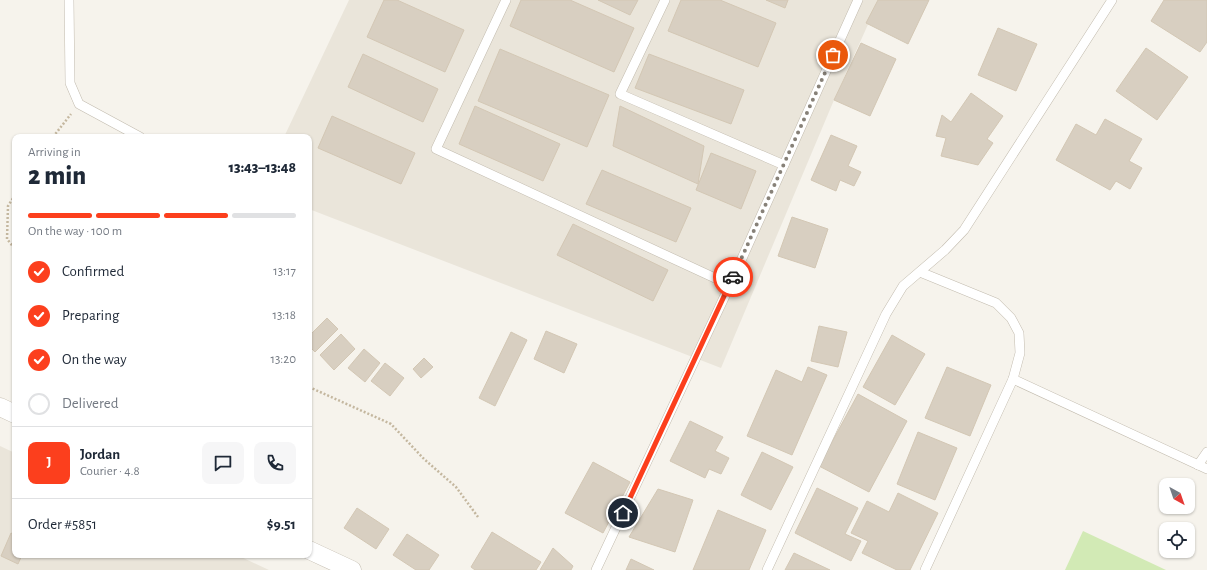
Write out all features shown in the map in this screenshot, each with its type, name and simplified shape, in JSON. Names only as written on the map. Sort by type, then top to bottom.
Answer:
[{"type":"street","points":[[0,407],[12,413]]},
{"type":"street","points":[[312,551],[352,570]]},
{"type":"lane","points":[[69,0],[70,83],[79,104],[134,134]]},
{"type":"lane","points":[[506,0],[436,149],[730,285]]},
{"type":"lane","points":[[665,0],[620,94],[784,165]]},
{"type":"lane","points":[[596,570],[730,285],[858,0]]},
{"type":"lane","points":[[767,570],[886,314],[903,286],[964,230],[1112,0]]},
{"type":"lane","points":[[920,272],[996,303],[1011,318],[1019,333],[1020,354],[1013,379],[925,570]]},
{"type":"lane","points":[[1013,379],[1207,469]]},
{"type":"lane","points":[[1198,465],[1207,452]]},
{"type":"path","points":[[56,134],[79,104]]},
{"type":"path","points":[[12,200],[8,206],[7,240],[12,246]]},
{"type":"path","points":[[312,388],[391,424],[424,459],[456,487],[478,517]]},
{"type":"shaded area","points":[[349,0],[879,0],[834,100],[721,368],[312,210],[312,134],[285,134]]},
{"type":"shaded area","points":[[0,446],[12,452],[12,558],[243,558],[269,570],[0,570]]},
{"type":"green space","points":[[1083,531],[1166,570],[1065,570]]},
{"type":"building","points":[[384,0],[397,0],[464,30],[445,72],[367,37]]},
{"type":"building","points":[[521,0],[570,0],[634,28],[614,72],[510,26]]},
{"type":"building","points":[[598,0],[638,0],[630,15]]},
{"type":"building","points":[[681,0],[720,0],[776,23],[758,67],[668,31]]},
{"type":"building","points":[[766,0],[788,0],[785,8]]},
{"type":"building","points":[[878,0],[929,0],[908,44],[866,23]]},
{"type":"building","points":[[1164,0],[1207,0],[1207,42],[1200,52],[1151,21]]},
{"type":"building","points":[[998,28],[1037,44],[1016,91],[978,75]]},
{"type":"building","points":[[861,43],[896,59],[870,116],[834,100]]},
{"type":"building","points":[[1146,48],[1188,77],[1157,120],[1116,91]]},
{"type":"building","points":[[500,49],[609,95],[587,147],[478,101]]},
{"type":"building","points":[[363,54],[438,89],[423,122],[348,87]]},
{"type":"building","points":[[649,54],[744,90],[731,124],[635,88]]},
{"type":"building","points":[[971,93],[1003,116],[987,139],[993,143],[978,165],[941,156],[946,138],[936,136],[942,115],[951,122]]},
{"type":"building","points":[[475,106],[560,144],[543,181],[459,144]]},
{"type":"building","points":[[620,106],[704,146],[698,184],[613,146]]},
{"type":"building","points":[[332,116],[415,153],[401,184],[318,148]]},
{"type":"building","points":[[1105,119],[1142,139],[1129,161],[1142,168],[1130,189],[1116,181],[1110,190],[1056,160],[1076,124],[1096,135]]},
{"type":"building","points":[[831,135],[857,146],[848,166],[861,172],[854,186],[840,180],[836,191],[811,180]]},
{"type":"building","points":[[711,153],[756,171],[741,209],[696,190]]},
{"type":"building","points":[[602,170],[691,208],[676,242],[586,204]]},
{"type":"building","points":[[792,217],[828,229],[815,268],[778,256]]},
{"type":"building","points":[[573,224],[668,270],[653,301],[557,255]]},
{"type":"building","points":[[327,318],[338,329],[315,352],[312,349],[312,333]]},
{"type":"building","points":[[819,326],[847,332],[838,367],[811,361]]},
{"type":"building","points":[[546,331],[577,344],[564,373],[534,359]]},
{"type":"building","points":[[511,332],[527,340],[495,406],[479,398]]},
{"type":"building","points":[[341,334],[355,349],[334,370],[320,355]]},
{"type":"building","points":[[892,335],[925,354],[895,405],[863,387]]},
{"type":"building","points":[[364,349],[380,363],[365,382],[348,368]]},
{"type":"building","points":[[424,358],[433,367],[421,378],[413,369]]},
{"type":"building","points":[[385,363],[404,378],[390,396],[371,381]]},
{"type":"building","points":[[808,367],[827,375],[792,455],[747,436],[776,370],[802,382]]},
{"type":"building","points":[[947,367],[991,385],[970,436],[925,418]]},
{"type":"building","points":[[858,394],[907,421],[869,492],[819,466]]},
{"type":"building","points":[[690,421],[723,437],[715,451],[729,458],[721,474],[709,469],[705,478],[670,461]]},
{"type":"building","points":[[918,432],[957,448],[935,500],[897,484]]},
{"type":"building","points":[[762,452],[793,467],[771,510],[741,495]]},
{"type":"building","points":[[593,462],[630,482],[603,533],[565,513]]},
{"type":"building","points":[[817,488],[858,508],[845,534],[861,541],[851,561],[795,533]]},
{"type":"building","points":[[658,489],[693,500],[675,552],[629,537]]},
{"type":"building","points":[[898,493],[938,513],[910,570],[897,570],[862,553],[868,541],[851,533],[867,501],[889,512]]},
{"type":"building","points":[[357,508],[389,529],[376,549],[344,528]]},
{"type":"building","points":[[718,510],[766,530],[749,570],[693,570]]},
{"type":"building","points":[[492,532],[541,562],[536,570],[475,570],[471,567]]},
{"type":"building","points":[[11,533],[12,558],[21,558],[18,564],[1,556]]},
{"type":"building","points":[[407,534],[439,555],[429,570],[416,570],[393,555]]},
{"type":"building","points":[[553,548],[573,566],[571,570],[540,570]]},
{"type":"building","points":[[794,553],[830,570],[785,570]]},
{"type":"building","points":[[631,559],[654,570],[626,570]]},
{"type":"way so far","points":[[733,277],[833,55]]},
{"type":"route","points":[[623,513],[733,277]]}]
